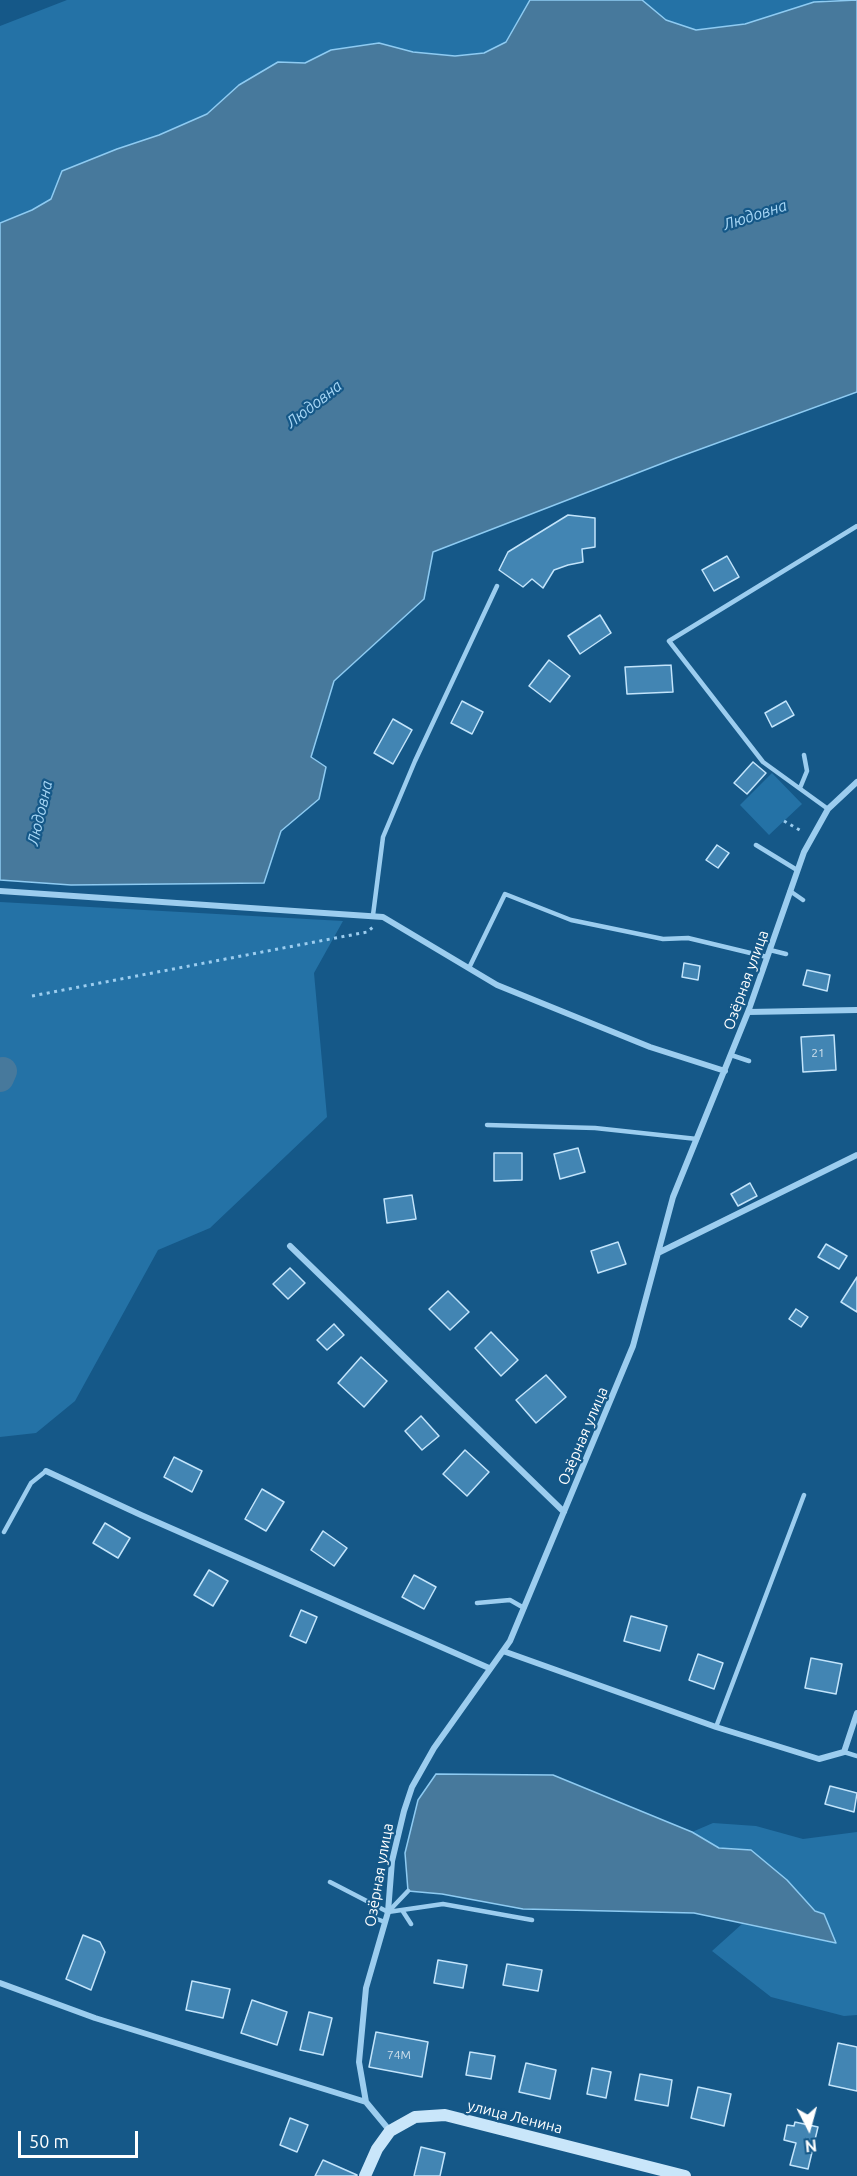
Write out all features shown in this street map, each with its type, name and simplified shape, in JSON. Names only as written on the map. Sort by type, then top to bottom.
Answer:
[{"type":"main road","name":"улица Ленина","points":[[365,2176],[377,2149],[390,2131],[415,2116],[445,2115],[685,2176]]},
{"type":"street","name":"Озёрная улица","points":[[366,2103],[359,2062],[366,1988],[388,1912],[392,1861],[412,1787],[434,1749],[510,1641],[633,1346],[673,1197],[748,1012],[804,852],[828,809],[857,782]]},
{"type":"street","points":[[0,891],[383,917],[497,985],[650,1047],[725,1071]]},
{"type":"street","points":[[748,1012],[857,1010]]},
{"type":"street","points":[[658,1253],[857,1155]]},
{"type":"street","points":[[290,1246],[564,1512]]},
{"type":"street","points":[[46,1471],[489,1668]]},
{"type":"street","points":[[502,1652],[716,1727],[819,1760],[844,1752],[857,1713]]},
{"type":"street","points":[[0,1983],[95,2018],[366,2103],[390,2131]]},
{"type":"lane","points":[[828,809],[763,762],[669,641],[857,526]]},
{"type":"lane","points":[[373,915],[382,837],[497,586]]},
{"type":"lane","points":[[800,788],[807,771],[804,755]]},
{"type":"lane","points":[[756,845],[797,870]]},
{"type":"lane","points":[[790,891],[803,900]]},
{"type":"lane","points":[[469,968],[505,894],[571,920],[663,939],[688,938],[767,957]]},
{"type":"lane","points":[[770,950],[786,954]]},
{"type":"lane","points":[[731,1055],[749,1061]]},
{"type":"lane","points":[[487,1125],[595,1128],[697,1139]]},
{"type":"lane","points":[[4,1532],[31,1483],[46,1471]]},
{"type":"lane","points":[[716,1727],[804,1495]]},
{"type":"lane","points":[[509,1591],[510,1600]]},
{"type":"lane","points":[[477,1603],[510,1600],[524,1608]]},
{"type":"lane","points":[[844,1752],[857,1756]]},
{"type":"lane","points":[[330,1882],[388,1912],[443,1904],[532,1920]]},
{"type":"lane","points":[[388,1912],[408,1892]]},
{"type":"lane","points":[[402,1910],[411,1924]]},
{"type":"lane","points":[[374,1918],[385,1922]]},
{"type":"path","points":[[784,821],[805,833]]},
{"type":"path","points":[[32,996],[367,932],[383,917]]},
{"type":"shaded area","points":[[67,0],[530,0],[506,42],[484,53],[455,56],[413,52],[379,43],[331,50],[305,63],[278,62],[239,85],[207,114],[159,135],[117,149],[51,199],[32,210],[0,223],[0,26]]},
{"type":"shaded area","points":[[642,0],[826,0],[745,24],[696,30],[666,20]]},
{"type":"shaded area","points":[[772,773],[802,804],[769,835],[740,805]]},
{"type":"shaded area","points":[[0,902],[343,921],[314,973],[327,1117],[210,1228],[158,1250],[75,1401],[36,1433],[0,1437]]},
{"type":"shaded area","points":[[713,1823],[756,1826],[803,1839],[857,1832],[857,2015],[844,2016],[771,1997],[712,1951],[742,1924],[835,1943],[816,1911],[787,1880],[751,1850],[719,1848],[692,1832]]},
{"type":"water","points":[[530,0],[642,0],[666,20],[696,30],[745,24],[814,2],[857,0],[857,392],[676,458],[433,552],[424,599],[334,681],[311,757],[326,767],[319,799],[281,831],[264,883],[71,885],[0,880],[0,223],[32,210],[51,199],[62,171],[159,135],[207,114],[239,85],[278,62],[305,63],[331,50],[379,43],[413,52],[455,56],[484,53],[506,42]]},
{"type":"water","points":[[436,1774],[553,1775],[692,1832],[719,1848],[751,1850],[787,1880],[815,1911],[824,1914],[836,1943],[694,1913],[523,1909],[442,1894],[408,1891],[405,1853],[418,1800]]},
{"type":"building","points":[[568,515],[595,518],[595,547],[582,549],[583,562],[554,570],[543,588],[532,579],[523,587],[499,570],[508,552]]},
{"type":"building","points":[[727,556],[739,577],[714,591],[702,570]]},
{"type":"building","points":[[600,615],[611,633],[580,654],[568,636]]},
{"type":"building","points":[[549,660],[570,676],[550,702],[529,686]]},
{"type":"building","points":[[671,665],[673,692],[627,694],[625,667]]},
{"type":"building","points":[[462,701],[483,712],[472,734],[451,723]]},
{"type":"building","points":[[786,701],[794,715],[772,727],[765,713]]},
{"type":"building","points":[[393,719],[412,730],[393,764],[374,753]]},
{"type":"building","points":[[753,762],[766,773],[747,794],[734,783]]},
{"type":"building","points":[[717,845],[729,853],[718,868],[706,860]]},
{"type":"building","points":[[684,963],[700,966],[698,980],[682,977]]},
{"type":"building","points":[[807,970],[830,975],[827,991],[803,985]]},
{"type":"building","points":[[834,1035],[836,1070],[803,1072],[801,1037]]},
{"type":"building","points":[[578,1148],[585,1172],[560,1179],[554,1154]]},
{"type":"building","points":[[494,1153],[522,1153],[522,1180],[494,1181]]},
{"type":"building","points":[[750,1183],[757,1196],[738,1206],[731,1194]]},
{"type":"building","points":[[412,1195],[416,1219],[387,1223],[384,1199]]},
{"type":"building","points":[[618,1242],[626,1264],[598,1273],[591,1251]]},
{"type":"building","points":[[826,1244],[847,1256],[839,1269],[818,1257]]},
{"type":"building","points":[[290,1268],[305,1283],[288,1299],[273,1284]]},
{"type":"building","points":[[857,1277],[857,1312],[841,1302]]},
{"type":"building","points":[[448,1291],[469,1312],[450,1330],[429,1309]]},
{"type":"building","points":[[796,1309],[808,1317],[801,1327],[789,1319]]},
{"type":"building","points":[[334,1324],[344,1335],[327,1350],[317,1340]]},
{"type":"building","points":[[491,1332],[518,1360],[501,1376],[475,1348]]},
{"type":"building","points":[[361,1357],[387,1381],[364,1407],[338,1383]]},
{"type":"building","points":[[546,1375],[566,1397],[536,1423],[516,1400]]},
{"type":"building","points":[[421,1416],[439,1436],[422,1450],[405,1431]]},
{"type":"building","points":[[465,1450],[489,1472],[467,1496],[443,1474]]},
{"type":"building","points":[[174,1457],[202,1471],[192,1492],[164,1477]]},
{"type":"building","points":[[262,1489],[284,1502],[266,1531],[245,1519]]},
{"type":"building","points":[[105,1523],[130,1538],[118,1558],[93,1543]]},
{"type":"building","points":[[323,1531],[347,1548],[334,1566],[311,1550]]},
{"type":"building","points":[[209,1570],[228,1581],[213,1606],[194,1595]]},
{"type":"building","points":[[414,1575],[436,1587],[424,1609],[402,1597]]},
{"type":"building","points":[[301,1610],[317,1617],[306,1643],[290,1636]]},
{"type":"building","points":[[631,1616],[667,1626],[660,1651],[624,1641]]},
{"type":"building","points":[[698,1654],[723,1663],[714,1689],[689,1680]]},
{"type":"building","points":[[811,1658],[842,1664],[836,1694],[805,1688]]},
{"type":"building","points":[[830,1786],[857,1793],[854,1812],[825,1804]]},
{"type":"building","points":[[83,1935],[100,1942],[105,1952],[91,1990],[66,1979]]},
{"type":"building","points":[[438,1960],[467,1965],[463,1988],[434,1983]]},
{"type":"building","points":[[507,1964],[542,1970],[538,1991],[503,1985]]},
{"type":"building","points":[[192,1981],[230,1989],[223,2018],[186,2010]]},
{"type":"building","points":[[252,2000],[287,2012],[277,2045],[241,2033]]},
{"type":"building","points":[[309,2012],[332,2018],[323,2055],[300,2050]]},
{"type":"building","points":[[376,2032],[428,2042],[422,2077],[369,2067]]},
{"type":"building","points":[[838,2043],[857,2047],[857,2091],[829,2085]]},
{"type":"building","points":[[470,2052],[495,2056],[491,2079],[466,2075]]},
{"type":"building","points":[[526,2063],[556,2070],[550,2099],[519,2092]]},
{"type":"building","points":[[592,2068],[611,2072],[606,2098],[587,2094]]},
{"type":"building","points":[[640,2074],[672,2080],[668,2106],[635,2100]]},
{"type":"building","points":[[698,2087],[731,2094],[724,2126],[691,2118]]},
{"type":"building","points":[[290,2118],[308,2125],[297,2152],[280,2145]]},
{"type":"building","points":[[795,2122],[818,2127],[808,2169],[790,2165],[796,2143],[784,2140],[787,2125],[794,2126]]},
{"type":"building","points":[[421,2147],[445,2153],[440,2176],[414,2176]]},
{"type":"building","points":[[323,2160],[357,2175],[357,2176],[315,2176]]},
{"type":"waterway","name":"Людовна","points":[[0,1078],[3,1071]]}]
